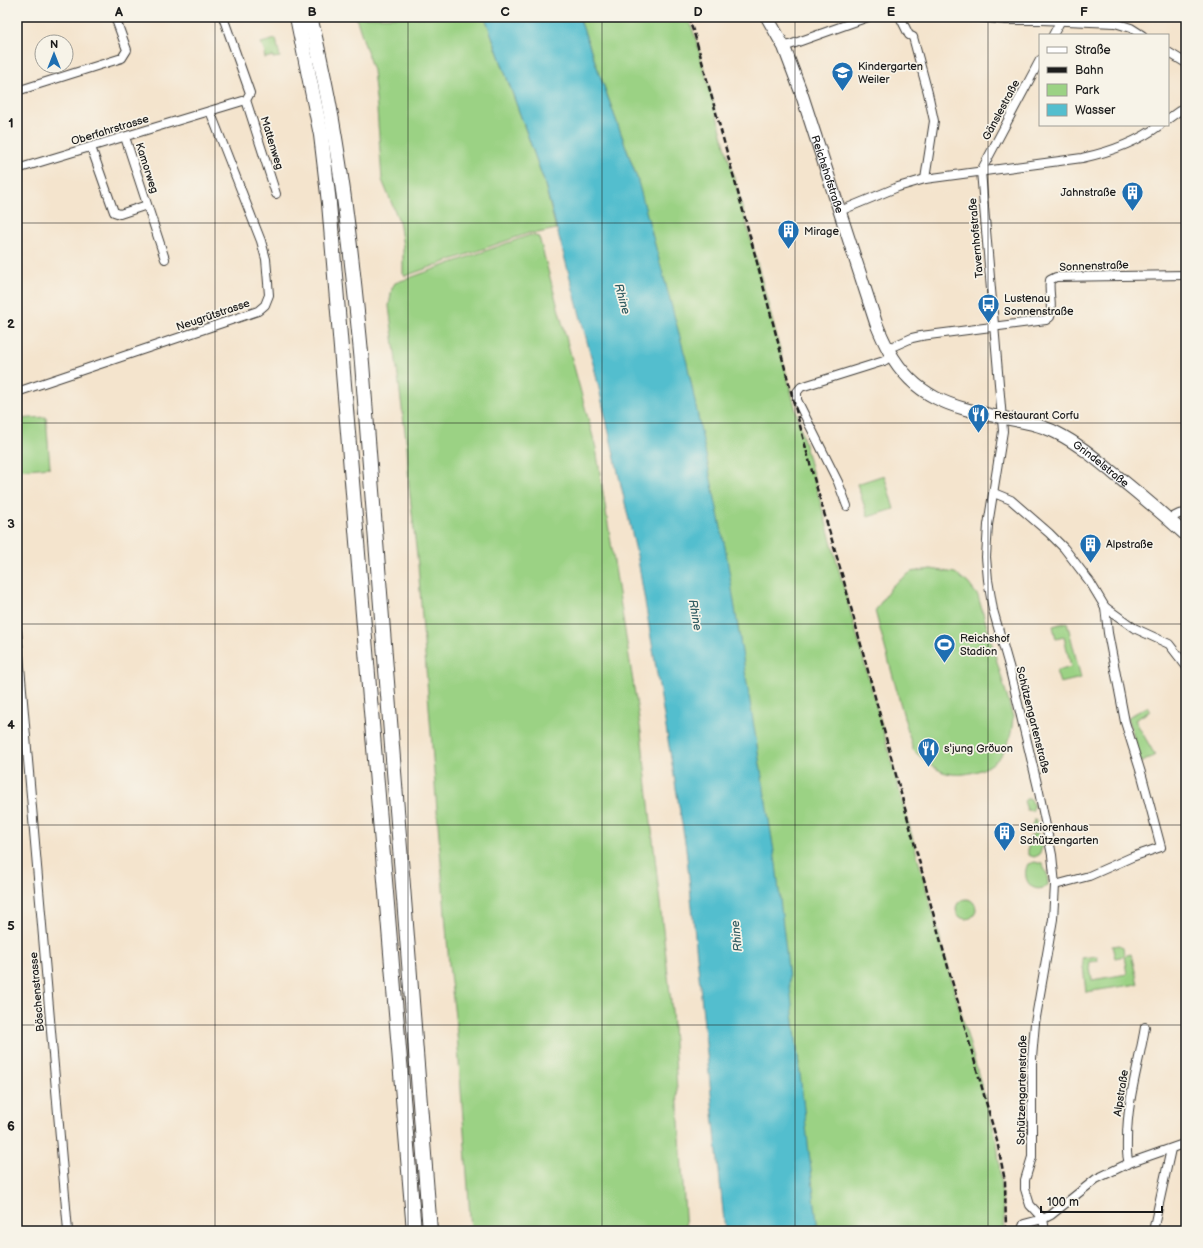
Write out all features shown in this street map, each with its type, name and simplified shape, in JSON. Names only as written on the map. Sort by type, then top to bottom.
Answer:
[{"type":"highway","points":[[297,17],[321,135],[329,203],[414,1231]]},
{"type":"highway","points":[[310,17],[335,131],[354,277],[430,1231]]},
{"type":"main road","name":"Reichshofstraße","points":[[767,17],[784,47],[801,92],[876,323],[890,353],[900,369],[914,383],[938,400],[961,409],[1003,417]]},
{"type":"main road","name":"Grindelstraße","points":[[1003,417],[1042,426],[1068,439],[1095,458],[1186,535]]},
{"type":"street","points":[[17,91],[122,58],[127,50],[115,17]]},
{"type":"street","name":"Mattenweg","points":[[223,17],[250,93],[246,100],[276,194]]},
{"type":"street","points":[[784,47],[868,17]]},
{"type":"street","points":[[900,17],[909,35],[912,37],[928,93],[934,121],[925,179]]},
{"type":"street","points":[[979,17],[1061,20],[1097,19],[1121,24],[1140,34]]},
{"type":"street","points":[[1054,34],[1061,20]]},
{"type":"street","points":[[1169,53],[1186,63]]},
{"type":"street","name":"Gänslestraße","points":[[981,171],[1039,62]]},
{"type":"street","name":"Oberfahrstrasse","points":[[17,169],[246,100]]},
{"type":"street","points":[[1169,118],[1186,106]]},
{"type":"street","name":"Neugrütstrasse","points":[[17,392],[219,325],[258,311],[266,305],[269,295],[266,259],[261,241],[210,111]]},
{"type":"street","points":[[840,211],[898,187],[925,179],[1082,158],[1104,153],[1125,146],[1158,126]]},
{"type":"street","name":"Kamorweg","points":[[125,137],[165,259]]},
{"type":"street","name":"Kamorweg","points":[[91,147],[114,212],[120,214],[147,205]]},
{"type":"street","name":"Tavernhofstraße","points":[[981,171],[995,326],[1000,405],[1003,417]]},
{"type":"street","name":"Sonnenstraße","points":[[995,326],[1046,320],[1050,317],[1052,312],[1049,287],[1050,280],[1056,277],[1186,274]]},
{"type":"street","points":[[847,506],[838,482],[797,400],[797,392],[801,387],[884,361],[890,353],[912,338],[995,326]]},
{"type":"street","name":"Schützengartenstraße","points":[[1003,417],[1002,446],[988,525],[986,557],[990,594],[1037,786],[1052,856],[1055,885],[1053,919],[1035,1024],[1032,1066],[1032,1157],[1024,1188],[1030,1205],[1043,1219]]},
{"type":"street","points":[[994,493],[1011,500],[1059,543],[1085,576],[1105,607],[1134,628],[1169,644],[1186,666]]},
{"type":"street","points":[[1169,520],[1179,514],[1186,513]]},
{"type":"street","points":[[1055,885],[1089,876],[1132,857],[1161,847],[1122,709],[1108,633],[1105,607]]},
{"type":"street","name":"Böschenstrasse","points":[[17,631],[68,1231]]},
{"type":"street","name":"Alpstraße","points":[[1129,1163],[1127,1157],[1127,1126],[1132,1088],[1145,1027]]},
{"type":"street","points":[[1020,1231],[1024,1224],[1051,1216],[1096,1179],[1129,1163],[1186,1143]]},
{"type":"street","points":[[1153,1231],[1171,1149]]},
{"type":"street","points":[[1043,1219],[1045,1231]]},
{"type":"green space","points":[[356,17],[485,17],[544,181],[556,229],[538,233],[529,233],[405,276],[403,274],[403,247],[399,221],[382,180],[373,71]]},
{"type":"green space","points":[[579,17],[688,17],[695,36],[813,475],[997,1141],[1005,1231],[816,1231],[637,178]]},
{"type":"green space","points":[[276,39],[280,57],[273,58],[273,56],[265,58],[265,53],[261,43]]},
{"type":"green space","points":[[530,235],[539,237],[596,448],[641,732],[672,1011],[686,1231],[471,1231],[457,1034],[449,965],[418,565],[409,487],[407,447],[389,306],[392,288],[395,283]]},
{"type":"green space","points":[[46,417],[50,467],[17,470],[17,419]]},
{"type":"green space","points":[[884,475],[894,509],[868,517],[857,484]]},
{"type":"green space","name":"Reichshof Stadion","points":[[931,569],[955,573],[968,583],[978,596],[1013,717],[1009,741],[1000,756],[986,767],[969,773],[951,774],[943,772],[931,765],[913,750],[875,611],[892,586],[911,572]]},
{"type":"green space","points":[[1067,622],[1081,678],[1060,683],[1056,671],[1071,667],[1064,637],[1056,639],[1053,626]]},
{"type":"green space","points":[[1147,707],[1150,711],[1135,720],[1155,755],[1141,763],[1128,717]]},
{"type":"green space","points":[[1029,799],[1033,803],[1034,807],[1032,811],[1027,810],[1024,801]]},
{"type":"green space","points":[[1034,820],[1036,820],[1037,830],[1032,832],[1031,829]]},
{"type":"green space","points":[[1037,833],[1041,838],[1042,847],[1039,855],[1034,857],[1028,855],[1028,848],[1030,837]]},
{"type":"green space","points":[[1035,862],[1042,864],[1047,874],[1048,885],[1043,888],[1037,889],[1033,887],[1027,880],[1026,869],[1028,864]]},
{"type":"green space","points":[[966,899],[973,902],[976,909],[973,916],[966,919],[959,916],[956,909],[959,902]]},
{"type":"green space","points":[[1120,945],[1123,948],[1124,956],[1115,958],[1112,946]]},
{"type":"green space","points":[[1131,954],[1138,984],[1086,992],[1082,958],[1097,956],[1098,961],[1089,962],[1092,980],[1127,974],[1124,956]]},
{"type":"water","name":"Rhine","points":[[485,17],[579,17],[637,178],[687,363],[726,552],[776,864],[818,1231],[725,1231],[686,848],[638,560],[595,371],[544,181]]},
{"type":"railway","points":[[688,17],[695,36],[813,475],[843,578],[939,935],[997,1141],[1005,1181],[1006,1231]]},
{"type":"place","name":"Kindergarten Weiler","points":[[843,92]]},
{"type":"place","name":"Jahnstraße","points":[[1132,212]]},
{"type":"place","name":"Mirage","points":[[788,250]]},
{"type":"place","name":"Lustenau Sonnenstraße","points":[[989,324]]},
{"type":"place","name":"Restaurant Corfu","points":[[978,434]]},
{"type":"place","name":"Alpstraße","points":[[1091,564]]},
{"type":"place","name":"Reichshof Stadion","points":[[944,664]]},
{"type":"place","name":"s'jung Gröuon","points":[[928,768]]},
{"type":"place","name":"Seniorenhaus Schützengarten","points":[[1004,852]]}]
